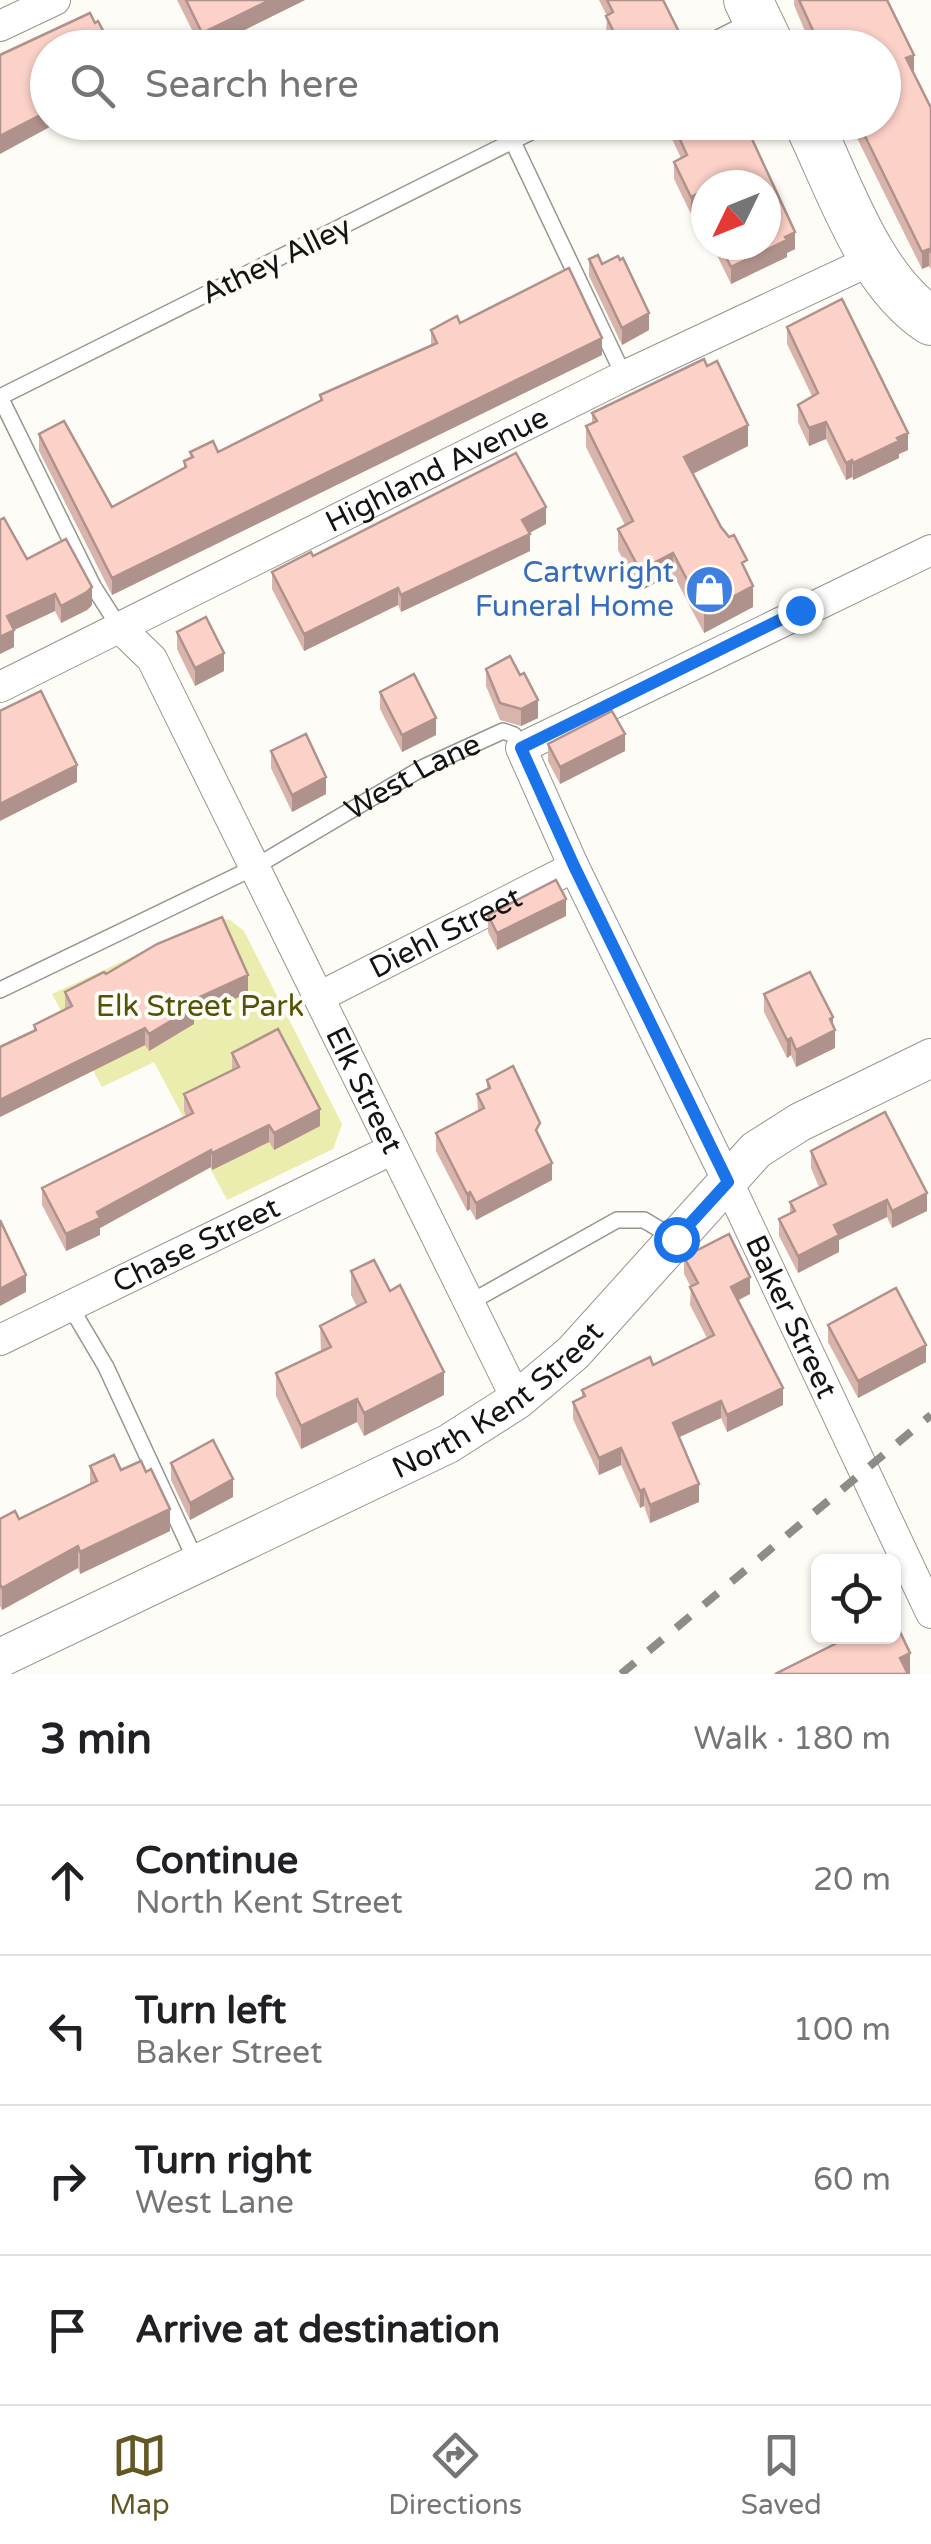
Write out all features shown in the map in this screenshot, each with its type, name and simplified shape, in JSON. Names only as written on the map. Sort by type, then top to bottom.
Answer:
[{"type":"main road","points":[[817,140],[874,259],[901,298],[931,322]]},
{"type":"street","points":[[0,26],[55,0]]},
{"type":"street","name":"Highland Avenue","points":[[0,687],[624,376],[874,259]]},
{"type":"street","name":"West Lane","points":[[521,748],[931,550]]},
{"type":"street","name":"Elk Street","points":[[120,628],[152,659],[517,1400]]},
{"type":"street","name":"Baker Street","points":[[521,748],[931,1613]]},
{"type":"street","name":"Diehl Street","points":[[319,996],[574,866]]},
{"type":"street","name":"North Kent Street","points":[[0,1658],[448,1444],[517,1400],[573,1354],[756,1150],[800,1122],[931,1058]]},
{"type":"street","name":"Chase Street","points":[[0,1340],[323,1180],[394,1149]]},
{"type":"lane","name":"Athey Alley","points":[[0,397],[517,140]]},
{"type":"lane","points":[[513,142],[624,376]]},
{"type":"lane","points":[[0,397],[93,586],[120,628]]},
{"type":"lane","name":"West Lane","points":[[0,990],[253,868],[424,767],[503,731],[514,735],[521,748]]},
{"type":"lane","points":[[469,1303],[617,1220],[644,1220],[676,1239]]},
{"type":"lane","points":[[70,1306],[106,1367],[197,1563]]},
{"type":"green space","name":"Elk Street Park","points":[[216,918],[230,920],[244,931],[342,1124],[333,1149],[227,1200],[154,1062],[102,1087],[52,994]]},
{"type":"building","points":[[186,0],[270,0],[208,30],[201,30]]},
{"type":"building","points":[[607,0],[663,0],[678,30],[613,30],[606,16],[613,12]]},
{"type":"building","points":[[799,0],[887,0],[914,55],[906,58],[931,108],[931,252],[922,252],[867,140],[901,140],[901,30],[813,30]]},
{"type":"building","points":[[90,13],[103,30],[54,30]]},
{"type":"building","points":[[30,41],[30,120],[0,136],[0,55]]},
{"type":"building","points":[[680,140],[752,140],[766,170],[691,170],[691,197],[674,162],[687,155]]},
{"type":"building","points":[[781,202],[795,232],[785,237],[787,240],[781,243]]},
{"type":"building","points":[[598,255],[602,264],[618,256],[623,258],[649,313],[622,328],[589,259]]},
{"type":"building","points":[[728,260],[746,260],[731,267]]},
{"type":"building","points":[[569,268],[602,338],[112,578],[39,434],[64,421],[112,507],[186,467],[184,461],[193,457],[190,452],[213,441],[218,452],[322,400],[320,395],[437,343],[431,330],[457,316],[460,323]]},
{"type":"building","points":[[842,299],[908,433],[853,463],[846,463],[826,422],[809,428],[798,405],[818,393],[787,327]]},
{"type":"building","points":[[704,359],[707,366],[717,361],[748,425],[684,457],[721,527],[729,537],[734,535],[747,560],[742,563],[753,586],[704,612],[673,553],[640,570],[618,529],[633,521],[586,426],[597,421],[592,413]]},
{"type":"building","points":[[516,453],[546,507],[522,520],[530,534],[401,595],[398,588],[304,634],[272,572],[311,552],[313,556]]},
{"type":"building","points":[[4,518],[27,559],[66,539],[92,587],[61,606],[55,594],[7,616],[14,630],[0,637],[0,520]]},
{"type":"building","points":[[206,617],[224,653],[195,668],[177,632]]},
{"type":"building","points":[[510,656],[538,700],[521,709],[500,703],[486,669]]},
{"type":"building","points":[[414,674],[436,718],[402,735],[380,692]]},
{"type":"building","points":[[41,691],[77,765],[0,804],[0,711]]},
{"type":"building","points":[[612,711],[625,734],[560,767],[548,744]]},
{"type":"building","points":[[306,734],[326,777],[292,795],[271,751]]},
{"type":"building","points":[[556,880],[566,899],[497,933],[488,915]]},
{"type":"building","points":[[222,917],[248,975],[191,1001],[194,1007],[149,1034],[145,1028],[0,1100],[0,1047],[36,1030],[34,1025],[72,1006],[65,992],[106,974],[157,944]]},
{"type":"building","points":[[810,972],[833,1017],[830,1019],[835,1030],[796,1050],[764,994]]},
{"type":"building","points":[[278,1029],[320,1109],[274,1133],[269,1125],[212,1153],[211,1150],[97,1212],[100,1218],[66,1234],[42,1188],[193,1113],[184,1094],[239,1067],[232,1053]]},
{"type":"building","points":[[513,1066],[540,1123],[536,1130],[552,1163],[476,1203],[470,1192],[467,1194],[436,1133],[484,1108],[477,1094],[490,1088],[487,1080]]},
{"type":"building","points":[[885,1112],[927,1193],[892,1211],[887,1200],[834,1225],[839,1235],[798,1256],[779,1219],[795,1211],[790,1202],[826,1184],[811,1151]]},
{"type":"building","points":[[0,1220],[26,1275],[0,1289]]},
{"type":"building","points":[[729,1234],[750,1277],[731,1287],[783,1388],[727,1415],[721,1401],[673,1423],[699,1484],[650,1505],[621,1448],[599,1458],[573,1402],[585,1396],[582,1390],[650,1357],[653,1365],[714,1335],[690,1287],[698,1283],[684,1257]]},
{"type":"building","points":[[374,1260],[390,1291],[400,1285],[444,1372],[364,1413],[357,1399],[301,1426],[276,1373],[331,1347],[320,1326],[366,1302],[351,1271]]},
{"type":"building","points":[[896,1288],[926,1345],[858,1381],[828,1325]]},
{"type":"building","points":[[213,1440],[233,1479],[190,1503],[171,1463]]},
{"type":"building","points":[[114,1455],[121,1470],[141,1461],[146,1472],[151,1469],[170,1509],[80,1552],[78,1546],[2,1588],[0,1519],[15,1511],[19,1519],[97,1481],[90,1466]]},
{"type":"building","points":[[901,1634],[910,1653],[900,1658],[908,1674],[775,1674],[835,1644],[901,1644]]},
{"type":"railway","points":[[621,1674],[931,1415]]},
{"type":"place","name":"Cartwright Funeral Home","points":[[709,589]]},
{"type":"route","points":[[676,1239],[728,1182],[521,748],[800,610]]}]
